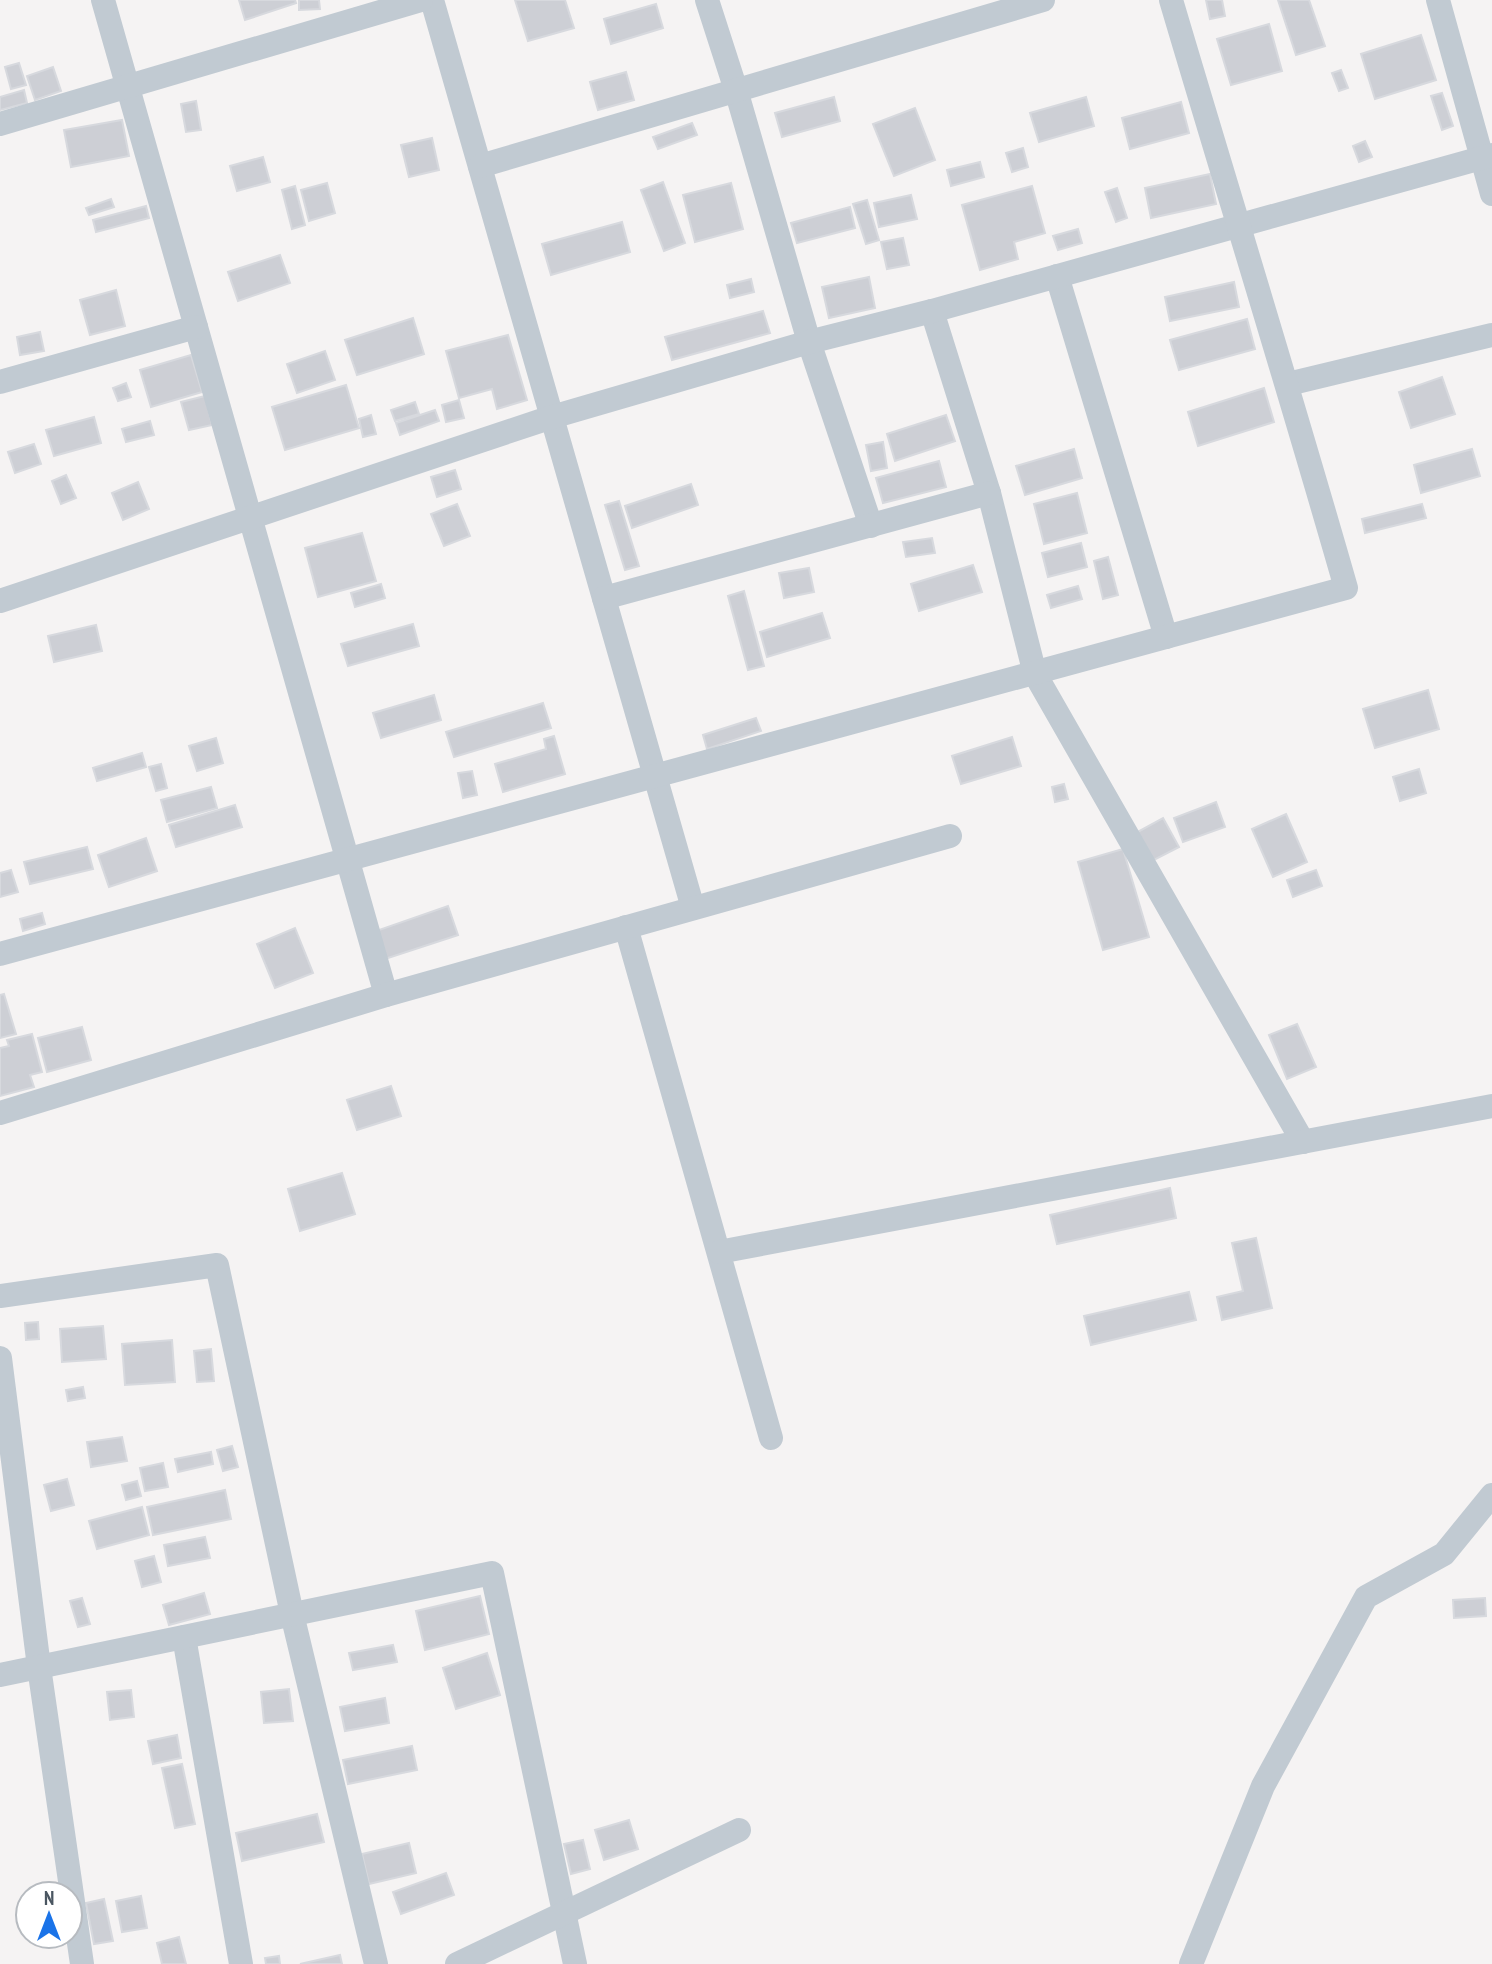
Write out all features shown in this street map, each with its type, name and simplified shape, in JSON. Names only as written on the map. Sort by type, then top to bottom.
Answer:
[{"type":"street","points":[[103,0],[386,995]]},
{"type":"street","points":[[0,124],[421,0]]},
{"type":"street","points":[[432,0],[693,908]]},
{"type":"street","points":[[707,0],[809,342],[870,526]]},
{"type":"street","points":[[480,166],[1043,0]]},
{"type":"street","points":[[0,954],[1346,588],[1288,384],[1237,226],[1171,0]]},
{"type":"street","points":[[1438,0],[1487,156],[1492,194]]},
{"type":"street","points":[[0,601],[552,417],[809,342],[932,311],[1487,156]]},
{"type":"street","points":[[1057,276],[1166,637]]},
{"type":"street","points":[[932,311],[989,494],[1035,674],[1303,1142]]},
{"type":"street","points":[[0,382],[196,327]]},
{"type":"street","points":[[1288,384],[1492,335]]},
{"type":"street","points":[[604,598],[989,494]]},
{"type":"street","points":[[0,1113],[386,995],[950,836]]},
{"type":"street","points":[[626,927],[771,1438]]},
{"type":"street","points":[[719,1252],[1492,1106]]},
{"type":"street","points":[[0,1296],[217,1265],[292,1614],[376,1964]]},
{"type":"street","points":[[0,1358],[39,1667],[82,1964]]},
{"type":"street","points":[[1191,1964],[1263,1786],[1366,1597],[1444,1554],[1492,1495]]},
{"type":"street","points":[[0,1675],[492,1573],[575,1964]]},
{"type":"street","points":[[184,1637],[241,1964]]},
{"type":"street","points":[[457,1964],[740,1830]]},
{"type":"building","points":[[239,0],[295,0],[296,3],[245,20]]},
{"type":"building","points":[[299,0],[319,0],[320,9],[299,10]]},
{"type":"building","points":[[515,0],[565,0],[574,28],[528,41]]},
{"type":"building","points":[[1206,0],[1222,0],[1225,16],[1210,19]]},
{"type":"building","points":[[1278,0],[1309,0],[1325,46],[1296,55]]},
{"type":"building","points":[[656,4],[663,28],[611,44],[604,19]]},
{"type":"building","points":[[1269,24],[1282,71],[1231,85],[1217,39]]},
{"type":"building","points":[[1421,35],[1436,80],[1375,99],[1361,54]]},
{"type":"building","points":[[19,63],[26,85],[11,89],[5,67]]},
{"type":"building","points":[[53,67],[61,91],[35,100],[27,76]]},
{"type":"building","points":[[1341,70],[1348,88],[1339,91],[1332,73]]},
{"type":"building","points":[[626,72],[634,100],[598,110],[590,82]]},
{"type":"building","points":[[24,90],[27,103],[0,110],[0,97]]},
{"type":"building","points":[[1442,93],[1453,126],[1442,130],[1431,96]]},
{"type":"building","points":[[834,97],[840,121],[782,137],[775,113]]},
{"type":"building","points":[[1086,97],[1094,126],[1039,142],[1030,113]]},
{"type":"building","points":[[196,101],[201,130],[186,132],[181,104]]},
{"type":"building","points":[[1181,102],[1189,133],[1130,149],[1122,118]]},
{"type":"building","points":[[915,108],[935,160],[894,176],[873,124]]},
{"type":"building","points":[[122,120],[129,156],[71,167],[64,130]]},
{"type":"building","points":[[692,123],[697,135],[658,149],[653,137]]},
{"type":"building","points":[[432,138],[439,170],[409,177],[401,145]]},
{"type":"building","points":[[1365,141],[1372,157],[1359,162],[1353,146]]},
{"type":"building","points":[[1023,148],[1028,167],[1012,172],[1006,153]]},
{"type":"building","points":[[263,157],[270,182],[237,191],[230,166]]},
{"type":"building","points":[[980,162],[984,177],[951,186],[947,170]]},
{"type":"building","points":[[1210,174],[1216,204],[1151,218],[1145,188]]},
{"type":"building","points":[[663,182],[685,243],[664,251],[641,190]]},
{"type":"building","points":[[327,183],[335,213],[309,221],[301,190]]},
{"type":"building","points":[[731,183],[743,229],[695,242],[683,195]]},
{"type":"building","points":[[295,186],[305,225],[292,229],[282,190]]},
{"type":"building","points":[[1032,186],[1045,233],[1014,242],[1018,259],[980,270],[962,205]]},
{"type":"building","points":[[1117,188],[1127,218],[1116,222],[1105,192]]},
{"type":"building","points":[[911,195],[917,219],[879,227],[874,203]]},
{"type":"building","points":[[111,199],[114,207],[89,215],[86,208]]},
{"type":"building","points":[[867,200],[879,240],[866,244],[853,204]]},
{"type":"building","points":[[146,206],[149,218],[96,232],[93,220]]},
{"type":"building","points":[[850,207],[855,228],[797,243],[791,223]]},
{"type":"building","points":[[622,222],[630,252],[551,275],[542,244]]},
{"type":"building","points":[[1078,229],[1082,243],[1058,250],[1053,236]]},
{"type":"building","points":[[903,238],[909,265],[887,269],[881,242]]},
{"type":"building","points":[[280,255],[290,283],[238,301],[228,272]]},
{"type":"building","points":[[869,277],[875,308],[829,318],[822,287]]},
{"type":"building","points":[[751,279],[754,292],[730,298],[727,285]]},
{"type":"building","points":[[1234,282],[1239,307],[1170,321],[1165,297]]},
{"type":"building","points":[[116,290],[125,326],[90,335],[80,300]]},
{"type":"building","points":[[763,311],[770,333],[672,360],[665,337]]},
{"type":"building","points":[[413,318],[424,354],[357,375],[345,340]]},
{"type":"building","points":[[1247,319],[1255,349],[1179,370],[1170,340]]},
{"type":"building","points":[[40,332],[44,351],[20,355],[17,337]]},
{"type":"building","points":[[508,335],[527,400],[497,409],[492,389],[459,398],[446,351]]},
{"type":"building","points":[[325,351],[335,380],[297,393],[287,364]]},
{"type":"building","points":[[191,355],[202,392],[151,407],[140,370]]},
{"type":"building","points":[[1442,377],[1455,414],[1411,428],[1399,392]]},
{"type":"building","points":[[126,383],[131,397],[118,401],[113,388]]},
{"type":"building","points":[[346,385],[359,428],[285,450],[272,407]]},
{"type":"building","points":[[1264,388],[1274,422],[1198,446],[1188,412]]},
{"type":"building","points":[[205,396],[212,425],[189,430],[181,402]]},
{"type":"building","points":[[459,400],[464,418],[446,422],[442,405]]},
{"type":"building","points":[[415,402],[419,414],[395,421],[391,410]]},
{"type":"building","points":[[435,410],[439,421],[400,435],[396,423]]},
{"type":"building","points":[[371,415],[376,434],[363,437],[359,419]]},
{"type":"building","points":[[946,415],[955,441],[895,461],[887,434]]},
{"type":"building","points":[[94,417],[101,443],[54,456],[46,430]]},
{"type":"building","points":[[150,421],[154,435],[126,442],[122,429]]},
{"type":"building","points":[[883,442],[887,468],[871,471],[866,445]]},
{"type":"building","points":[[34,444],[41,464],[15,473],[8,452]]},
{"type":"building","points":[[1074,449],[1082,478],[1025,495],[1016,466]]},
{"type":"building","points":[[1472,449],[1480,476],[1421,493],[1414,465]]},
{"type":"building","points":[[939,461],[946,487],[883,503],[876,478]]},
{"type":"building","points":[[455,470],[461,489],[437,497],[431,477]]},
{"type":"building","points":[[66,475],[76,498],[61,504],[52,481]]},
{"type":"building","points":[[138,482],[149,509],[123,520],[112,493]]},
{"type":"building","points":[[691,484],[698,505],[632,528],[625,506]]},
{"type":"building","points":[[1077,493],[1087,533],[1044,544],[1034,504]]},
{"type":"building","points":[[619,501],[639,566],[625,570],[605,505]]},
{"type":"building","points":[[457,504],[470,536],[444,546],[431,514]]},
{"type":"building","points":[[1422,504],[1426,518],[1365,533],[1362,519]]},
{"type":"building","points":[[362,533],[376,581],[318,597],[305,548]]},
{"type":"building","points":[[932,538],[935,553],[906,557],[903,542]]},
{"type":"building","points":[[1081,543],[1087,567],[1048,577],[1042,553]]},
{"type":"building","points":[[1108,557],[1118,595],[1103,599],[1094,561]]},
{"type":"building","points":[[973,565],[982,592],[919,611],[911,584]]},
{"type":"building","points":[[809,568],[814,592],[784,598],[779,573]]},
{"type":"building","points":[[381,584],[385,598],[355,607],[351,593]]},
{"type":"building","points":[[1078,586],[1082,599],[1051,608],[1047,595]]},
{"type":"building","points":[[744,591],[764,666],[748,670],[728,596]]},
{"type":"building","points":[[822,613],[830,638],[767,657],[760,632]]},
{"type":"building","points":[[413,624],[419,646],[348,666],[341,644]]},
{"type":"building","points":[[96,625],[102,651],[54,662],[48,636]]},
{"type":"building","points":[[1428,690],[1439,729],[1375,748],[1363,709]]},
{"type":"building","points":[[434,695],[441,720],[381,738],[373,713]]},
{"type":"building","points":[[543,703],[551,728],[454,757],[446,732]]},
{"type":"building","points":[[756,718],[761,731],[707,749],[703,735]]},
{"type":"building","points":[[554,736],[565,774],[503,792],[495,764],[546,749],[544,739]]},
{"type":"building","points":[[1012,737],[1021,766],[961,784],[952,756]]},
{"type":"building","points":[[216,738],[223,763],[197,771],[189,746]]},
{"type":"building","points":[[142,753],[146,767],[97,781],[93,768]]},
{"type":"building","points":[[161,764],[167,788],[156,791],[149,767]]},
{"type":"building","points":[[1419,769],[1426,793],[1400,801],[1393,777]]},
{"type":"building","points":[[472,771],[477,795],[463,798],[458,773]]},
{"type":"building","points":[[1064,784],[1068,799],[1055,802],[1052,787]]},
{"type":"building","points":[[211,787],[217,808],[167,822],[161,800]]},
{"type":"building","points":[[1216,802],[1225,827],[1183,842],[1174,818]]},
{"type":"building","points":[[235,805],[242,827],[176,847],[169,825]]},
{"type":"building","points":[[1286,814],[1307,862],[1273,877],[1252,829]]},
{"type":"building","points":[[1163,818],[1179,847],[1150,862],[1134,834]]},
{"type":"building","points":[[146,838],[157,871],[109,887],[98,855]]},
{"type":"building","points":[[87,847],[93,869],[30,884],[24,862]]},
{"type":"building","points":[[1123,849],[1149,937],[1103,950],[1078,862]]},
{"type":"building","points":[[11,870],[18,892],[0,897],[0,873]]},
{"type":"building","points":[[1316,870],[1322,886],[1293,897],[1287,880]]},
{"type":"building","points":[[448,906],[458,935],[385,959],[376,931]]},
{"type":"building","points":[[42,913],[45,924],[23,931],[20,919]]},
{"type":"building","points":[[295,928],[313,973],[275,988],[257,944]]},
{"type":"building","points":[[4,994],[16,1034],[0,1038],[0,995]]},
{"type":"building","points":[[1297,1024],[1316,1067],[1287,1079],[1269,1035]]},
{"type":"building","points":[[82,1027],[91,1060],[47,1072],[38,1038]]},
{"type":"building","points":[[32,1034],[42,1072],[30,1075],[34,1087],[0,1096],[0,1048],[9,1046],[7,1040]]},
{"type":"building","points":[[391,1086],[401,1116],[357,1130],[347,1100]]},
{"type":"building","points":[[342,1173],[355,1214],[300,1231],[288,1189]]},
{"type":"building","points":[[1170,1188],[1176,1218],[1057,1244],[1050,1215]]},
{"type":"building","points":[[1256,1238],[1272,1308],[1222,1320],[1217,1297],[1243,1291],[1232,1243]]},
{"type":"building","points":[[1189,1292],[1196,1320],[1091,1345],[1084,1316]]},
{"type":"building","points":[[38,1322],[39,1339],[26,1340],[25,1323]]},
{"type":"building","points":[[103,1326],[106,1359],[62,1362],[60,1329]]},
{"type":"building","points":[[172,1340],[175,1382],[125,1385],[122,1344]]},
{"type":"building","points":[[211,1349],[214,1381],[197,1382],[194,1351]]},
{"type":"building","points":[[83,1387],[85,1398],[68,1401],[66,1390]]},
{"type":"building","points":[[122,1437],[127,1461],[91,1467],[87,1442]]},
{"type":"building","points":[[232,1446],[238,1467],[223,1471],[217,1450]]},
{"type":"building","points":[[211,1452],[213,1464],[178,1472],[175,1459]]},
{"type":"building","points":[[163,1463],[168,1487],[145,1491],[140,1468]]},
{"type":"building","points":[[67,1479],[74,1505],[51,1511],[44,1485]]},
{"type":"building","points":[[137,1481],[141,1496],[126,1500],[122,1485]]},
{"type":"building","points":[[225,1490],[231,1519],[153,1535],[147,1507]]},
{"type":"building","points":[[142,1507],[149,1535],[97,1549],[89,1521]]},
{"type":"building","points":[[205,1537],[210,1558],[168,1566],[164,1545]]},
{"type":"building","points":[[154,1556],[161,1582],[142,1587],[135,1561]]},
{"type":"building","points":[[204,1593],[210,1614],[169,1625],[163,1605]]},
{"type":"building","points":[[480,1596],[489,1634],[425,1650],[416,1611]]},
{"type":"building","points":[[82,1598],[90,1624],[78,1627],[70,1601]]},
{"type":"building","points":[[1485,1598],[1486,1616],[1454,1618],[1453,1600]]},
{"type":"building","points":[[393,1645],[397,1662],[353,1670],[349,1653]]},
{"type":"building","points":[[487,1653],[500,1695],[456,1709],[443,1668]]},
{"type":"building","points":[[289,1689],[293,1721],[264,1723],[261,1692]]},
{"type":"building","points":[[131,1690],[134,1717],[110,1720],[107,1692]]},
{"type":"building","points":[[385,1698],[389,1723],[345,1731],[340,1707]]},
{"type":"building","points":[[177,1735],[181,1758],[153,1764],[148,1741]]},
{"type":"building","points":[[412,1746],[417,1770],[348,1784],[343,1760]]},
{"type":"building","points":[[182,1764],[195,1824],[175,1828],[162,1768]]},
{"type":"building","points":[[317,1814],[324,1842],[242,1861],[236,1833]]},
{"type":"building","points":[[629,1820],[638,1849],[604,1860],[595,1830]]},
{"type":"building","points":[[583,1840],[590,1869],[571,1874],[564,1844]]},
{"type":"building","points":[[409,1843],[416,1873],[369,1884],[362,1854]]},
{"type":"building","points":[[446,1873],[454,1895],[401,1914],[393,1892]]},
{"type":"building","points":[[141,1896],[147,1928],[122,1932],[116,1901]]},
{"type":"building","points":[[104,1899],[113,1941],[94,1944],[86,1903]]},
{"type":"building","points":[[179,1937],[186,1964],[162,1964],[157,1943]]},
{"type":"building","points":[[340,1955],[342,1964],[300,1964]]},
{"type":"building","points":[[279,1956],[280,1964],[266,1964],[265,1958]]}]
